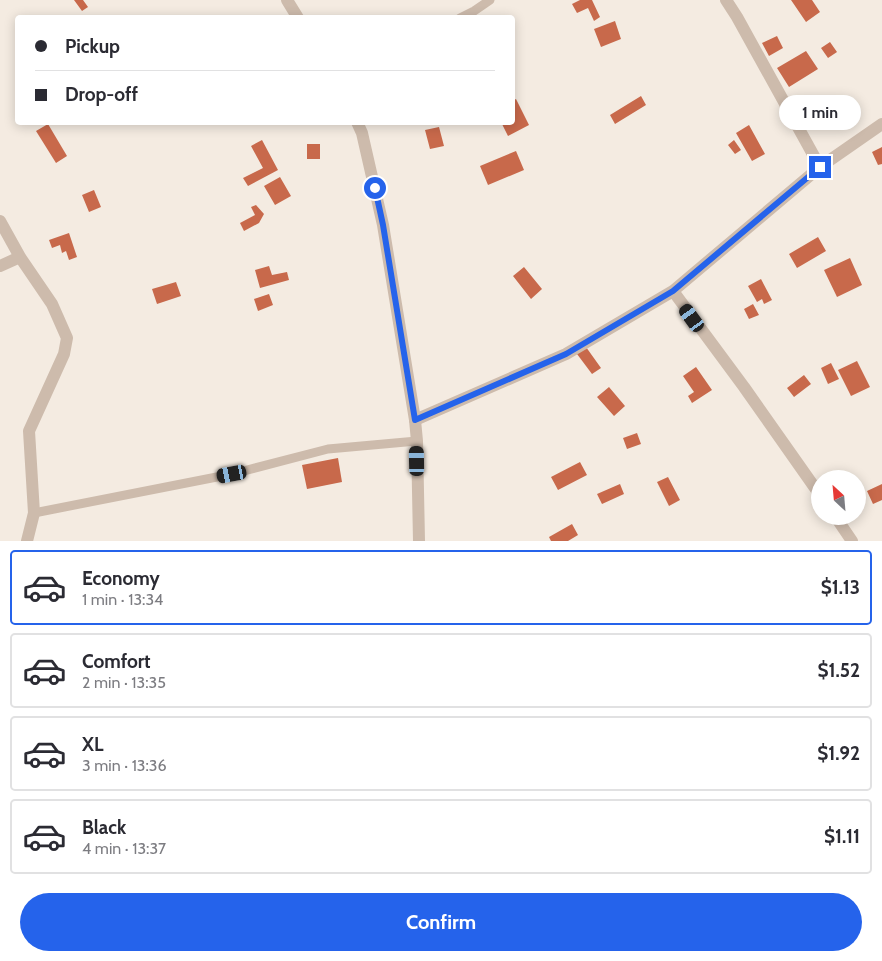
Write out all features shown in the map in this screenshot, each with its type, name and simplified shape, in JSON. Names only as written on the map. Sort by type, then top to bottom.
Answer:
[{"type":"street","points":[[287,0],[296,15]]},
{"type":"street","points":[[726,0],[820,167]]},
{"type":"street","points":[[415,420],[566,354],[673,291],[820,167],[882,124]]},
{"type":"street","points":[[358,125],[362,133],[383,225],[415,420],[419,541]]},
{"type":"street","points":[[0,221],[20,257],[52,304],[67,338],[64,354],[29,431],[34,513],[28,541]]},
{"type":"street","points":[[0,266],[20,257]]},
{"type":"street","points":[[673,291],[811,482]]},
{"type":"street","points":[[841,525],[852,541]]},
{"type":"lane","points":[[466,15],[490,0]]},
{"type":"lane","points":[[34,513],[232,474],[328,449],[417,441]]},
{"type":"building","points":[[74,0],[83,0],[88,7],[82,11]]},
{"type":"building","points":[[580,0],[592,0],[600,17],[594,21],[588,8],[577,13],[572,4]]},
{"type":"building","points":[[791,0],[812,0],[820,12],[806,22]]},
{"type":"building","points":[[615,21],[621,39],[601,47],[594,29]]},
{"type":"building","points":[[777,36],[783,48],[769,56],[762,43]]},
{"type":"building","points":[[830,42],[837,52],[828,58],[821,48]]},
{"type":"building","points":[[806,51],[818,69],[789,87],[777,68]]},
{"type":"building","points":[[641,96],[646,105],[615,124],[610,115]]},
{"type":"building","points":[[515,100],[529,125],[508,136],[502,125],[515,125]]},
{"type":"building","points":[[49,125],[67,156],[56,163],[36,131]]},
{"type":"building","points":[[749,125],[765,154],[752,161],[736,133]]},
{"type":"building","points":[[439,127],[444,146],[430,149],[425,130]]},
{"type":"building","points":[[262,140],[278,170],[248,186],[243,178],[263,168],[251,146]]},
{"type":"building","points":[[734,140],[741,150],[735,154],[728,145]]},
{"type":"building","points":[[307,144],[320,144],[320,159],[307,159]]},
{"type":"building","points":[[882,147],[882,164],[878,165],[872,152]]},
{"type":"building","points":[[516,151],[524,170],[488,185],[480,166]]},
{"type":"building","points":[[280,177],[291,196],[275,205],[264,186]]},
{"type":"building","points":[[94,190],[101,207],[89,212],[82,195]]},
{"type":"building","points":[[256,205],[264,214],[259,223],[244,231],[240,223],[255,215],[251,207]]},
{"type":"building","points":[[69,233],[77,257],[69,260],[66,251],[62,253],[60,245],[52,248],[49,240]]},
{"type":"building","points":[[818,237],[826,251],[797,268],[789,254]]},
{"type":"building","points":[[850,258],[862,285],[837,297],[824,270]]},
{"type":"building","points":[[269,266],[272,275],[287,272],[289,280],[260,288],[255,270]]},
{"type":"building","points":[[524,267],[542,289],[531,299],[513,276]]},
{"type":"building","points":[[761,279],[772,300],[764,304],[762,299],[757,302],[748,286]]},
{"type":"building","points":[[176,282],[181,296],[157,304],[152,289]]},
{"type":"building","points":[[269,294],[273,305],[258,311],[254,299]]},
{"type":"building","points":[[753,304],[759,315],[749,319],[744,309]]},
{"type":"building","points":[[586,347],[601,368],[592,374],[577,354]]},
{"type":"building","points":[[857,361],[870,387],[851,396],[838,370]]},
{"type":"building","points":[[831,363],[839,379],[828,384],[821,368]]},
{"type":"building","points":[[696,367],[712,390],[692,403],[688,396],[694,392],[683,376]]},
{"type":"building","points":[[804,375],[811,384],[794,397],[787,388]]},
{"type":"building","points":[[609,387],[625,406],[614,416],[597,397]]},
{"type":"building","points":[[637,433],[641,444],[627,449],[623,438]]},
{"type":"building","points":[[338,458],[342,482],[307,489],[302,465]]},
{"type":"building","points":[[580,462],[587,475],[558,490],[551,477]]},
{"type":"building","points":[[668,477],[680,500],[669,506],[657,482]]},
{"type":"building","points":[[620,484],[624,494],[602,504],[597,494]]},
{"type":"building","points":[[882,484],[882,500],[873,504],[867,491]]},
{"type":"building","points":[[572,524],[578,535],[568,541],[551,541],[549,537]]},
{"type":"route","points":[[375,188],[383,225],[415,420],[566,354],[673,291],[820,167]]}]
